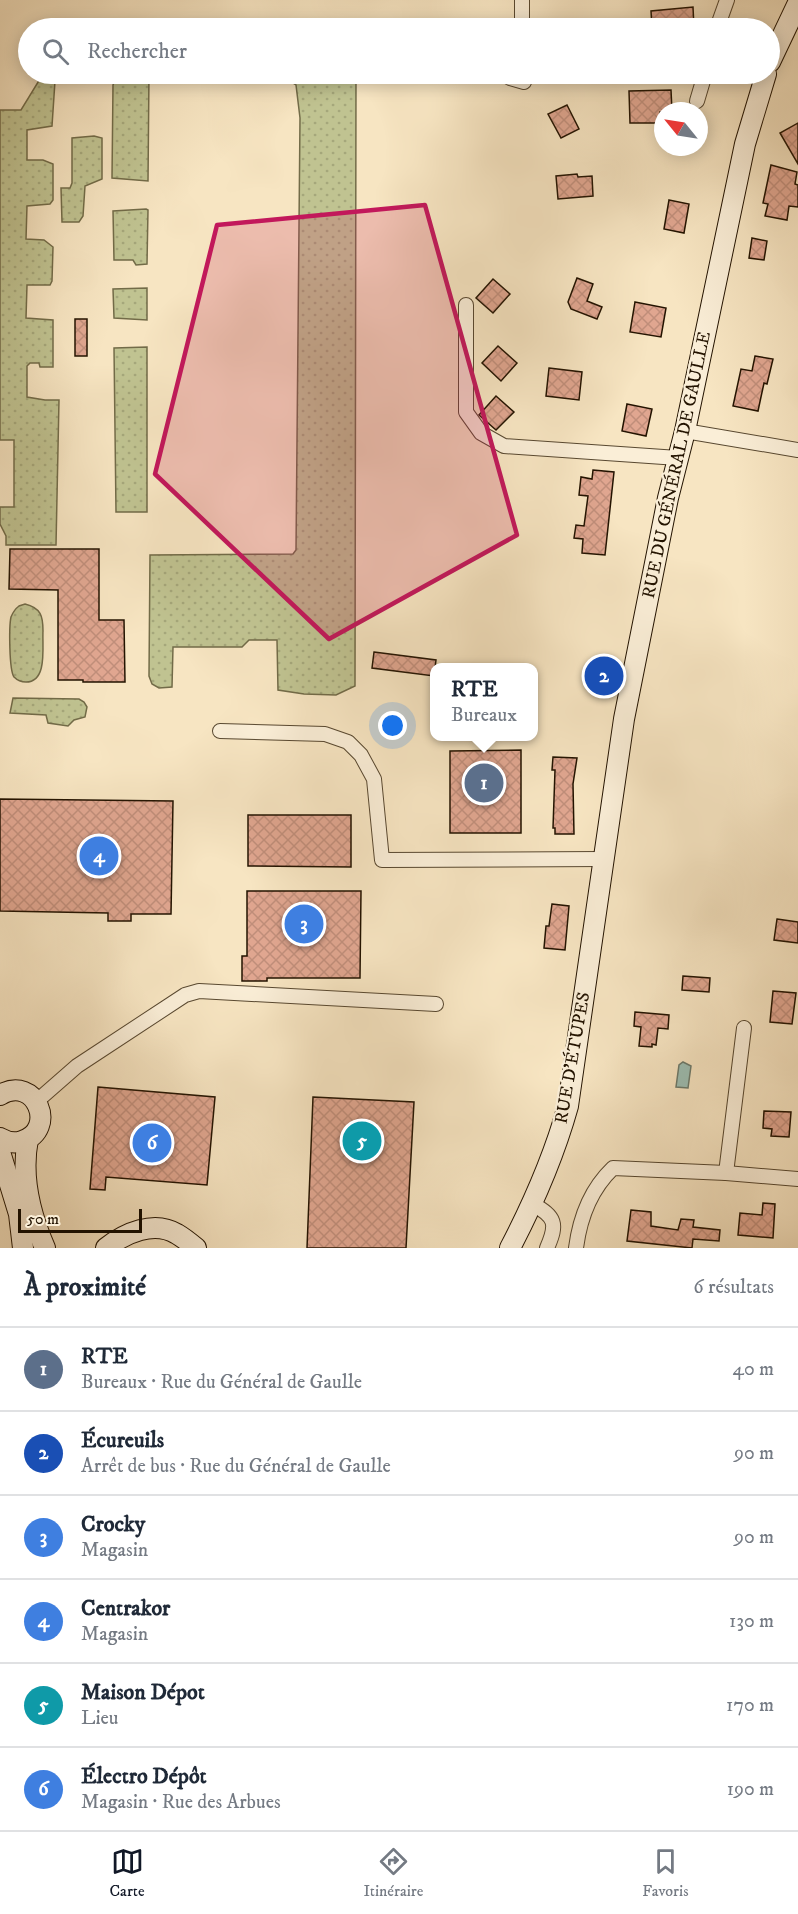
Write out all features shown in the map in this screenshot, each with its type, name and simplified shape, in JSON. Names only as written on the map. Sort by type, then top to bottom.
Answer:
[{"type":"main road","points":[[780,41],[798,3]]},
{"type":"main road","name":"RUE DU GÉNÉRAL DE GAULLE","points":[[603,859],[624,719],[745,144],[763,84]]},
{"type":"main road","name":"RUE D'ÉTUPES","points":[[510,1248],[533,1204],[558,1141],[568,1106],[603,859]]},
{"type":"main road","points":[[0,1095],[12,1090],[26,1092],[37,1101],[40,1109],[39,1126],[28,1139],[25,1178],[33,1213],[45,1248]]},
{"type":"main road","points":[[0,1138],[10,1142],[28,1139]]},
{"type":"main road","points":[[0,1152],[17,1206],[23,1248]]},
{"type":"main road","points":[[106,1248],[119,1238],[157,1227],[175,1233],[196,1248]]},
{"type":"street","points":[[522,0],[522,18]]},
{"type":"street","points":[[721,18],[727,0]]},
{"type":"street","points":[[697,101],[702,84]]},
{"type":"street","points":[[466,305],[466,412],[481,433],[504,446],[678,458]]},
{"type":"street","points":[[685,431],[798,450]]},
{"type":"street","points":[[220,731],[325,734],[348,742],[362,755],[374,779],[382,860],[603,859]]},
{"type":"street","points":[[37,1101],[77,1066],[185,994],[199,991],[436,1004]]},
{"type":"street","points":[[726,1173],[744,1028]]},
{"type":"street","points":[[576,1248],[579,1228],[589,1200],[603,1178],[613,1168],[798,1179]]},
{"type":"street","points":[[533,1204],[549,1214],[554,1224],[548,1248]]},
{"type":"highlighted area","points":[[425,205],[517,535],[329,639],[155,474],[217,225]]},
{"type":"green space","points":[[37,84],[55,84],[52,126],[27,130],[27,160],[43,160],[53,164],[53,200],[50,204],[27,206],[26,239],[44,240],[53,247],[52,281],[50,285],[27,285],[26,318],[53,320],[53,367],[40,367],[39,363],[30,363],[27,366],[27,397],[59,400],[56,545],[6,545],[6,536],[0,524],[0,507],[14,507],[14,440],[0,440],[0,110],[21,110]]},
{"type":"green space","points":[[149,84],[148,181],[112,178],[113,85]]},
{"type":"green space","points":[[294,84],[356,84],[355,686],[336,695],[278,690],[277,640],[249,640],[242,647],[173,647],[172,687],[159,688],[152,684],[149,676],[150,555],[293,554],[296,550],[300,118]]},
{"type":"green space","points":[[94,136],[102,138],[102,179],[85,186],[83,216],[79,222],[62,222],[61,188],[70,188],[72,183],[72,138]]},
{"type":"green space","points":[[148,210],[147,264],[136,265],[133,260],[114,260],[113,211]]},
{"type":"green space","points":[[147,288],[147,320],[114,318],[113,289]]},
{"type":"green space","points":[[147,347],[147,512],[116,512],[114,348]]},
{"type":"green space","points":[[25,604],[40,613],[43,631],[41,670],[33,680],[26,682],[20,681],[12,673],[10,648],[11,617],[16,608]]},
{"type":"green space","points":[[13,698],[79,699],[87,707],[85,717],[74,720],[68,726],[48,723],[46,715],[10,713]]},
{"type":"water","points":[[683,1062],[691,1066],[688,1088],[676,1087],[679,1065]]},
{"type":"building","points":[[693,7],[694,18],[651,18],[651,11]]},
{"type":"building","points":[[671,90],[672,102],[654,102],[654,123],[630,123],[629,91]]},
{"type":"building","points":[[567,105],[579,129],[561,138],[548,114]]},
{"type":"building","points":[[798,123],[798,164],[780,133]]},
{"type":"building","points":[[771,165],[797,172],[795,184],[798,185],[798,207],[789,206],[787,220],[765,216],[768,204],[763,203]]},
{"type":"building","points":[[577,174],[578,177],[592,176],[593,196],[558,199],[556,176]]},
{"type":"building","points":[[669,200],[689,204],[684,233],[664,229]]},
{"type":"building","points":[[752,238],[767,241],[764,260],[749,258]]},
{"type":"building","points":[[577,278],[593,284],[587,301],[602,307],[597,319],[571,309],[568,302]]},
{"type":"building","points":[[493,279],[510,294],[493,313],[476,298]]},
{"type":"building","points":[[635,302],[666,308],[661,337],[630,332]]},
{"type":"building","points":[[75,319],[87,319],[87,356],[75,356]]},
{"type":"building","points":[[498,346],[517,363],[501,381],[482,363]]},
{"type":"building","points":[[755,356],[773,359],[767,384],[764,383],[758,411],[733,406],[741,369],[752,371]]},
{"type":"building","points":[[549,368],[582,372],[579,400],[546,396]]},
{"type":"building","points":[[496,396],[514,412],[496,430],[479,415]]},
{"type":"building","points":[[627,404],[652,409],[646,436],[622,431]]},
{"type":"building","points":[[593,470],[614,472],[605,555],[582,553],[583,539],[574,538],[576,525],[584,526],[588,496],[579,495],[581,477],[592,479]]},
{"type":"building","points":[[10,549],[99,549],[99,620],[124,620],[125,682],[58,680],[58,590],[9,589]]},
{"type":"building","points":[[374,652],[436,660],[436,663],[430,663],[430,675],[372,668]]},
{"type":"building","points":[[521,750],[521,833],[450,833],[450,751]]},
{"type":"building","points":[[553,757],[577,758],[573,784],[574,834],[555,834],[555,828],[553,828],[555,770],[552,770]]},
{"type":"building","points":[[0,799],[173,801],[171,914],[131,914],[131,921],[108,921],[108,913],[0,911]]},
{"type":"building","points":[[248,815],[351,815],[351,867],[248,866]]},
{"type":"building","points":[[247,891],[361,891],[360,978],[267,978],[267,981],[242,981],[242,956],[247,956]]},
{"type":"building","points":[[552,904],[569,906],[565,950],[544,948],[546,926],[549,926]]},
{"type":"building","points":[[777,919],[798,922],[798,943],[774,940]]},
{"type":"building","points":[[683,976],[710,978],[709,992],[682,990]]},
{"type":"building","points":[[773,991],[796,993],[792,1024],[770,1022]]},
{"type":"building","points":[[635,1012],[669,1015],[668,1029],[658,1028],[656,1045],[639,1046],[641,1027],[634,1026]]},
{"type":"building","points":[[98,1087],[215,1097],[207,1185],[106,1177],[105,1190],[90,1189]]},
{"type":"building","points":[[313,1097],[414,1102],[406,1248],[307,1248]]},
{"type":"building","points":[[764,1111],[791,1112],[789,1137],[771,1136],[772,1129],[763,1128]]},
{"type":"building","points":[[763,1203],[775,1204],[773,1238],[738,1235],[740,1213],[762,1215]]},
{"type":"building","points":[[631,1210],[651,1212],[651,1226],[678,1230],[681,1219],[694,1220],[693,1227],[720,1230],[719,1241],[693,1239],[692,1248],[627,1241]]},
{"type":"place","name":"Écureuils","points":[[604,676]]},
{"type":"place","name":"RTE","points":[[484,783]]},
{"type":"place","name":"Centrakor","points":[[99,856]]},
{"type":"place","name":"Crocky","points":[[304,924]]},
{"type":"place","name":"Maison Dépot","points":[[362,1141]]},
{"type":"place","name":"Électro Dépôt","points":[[152,1143]]}]
